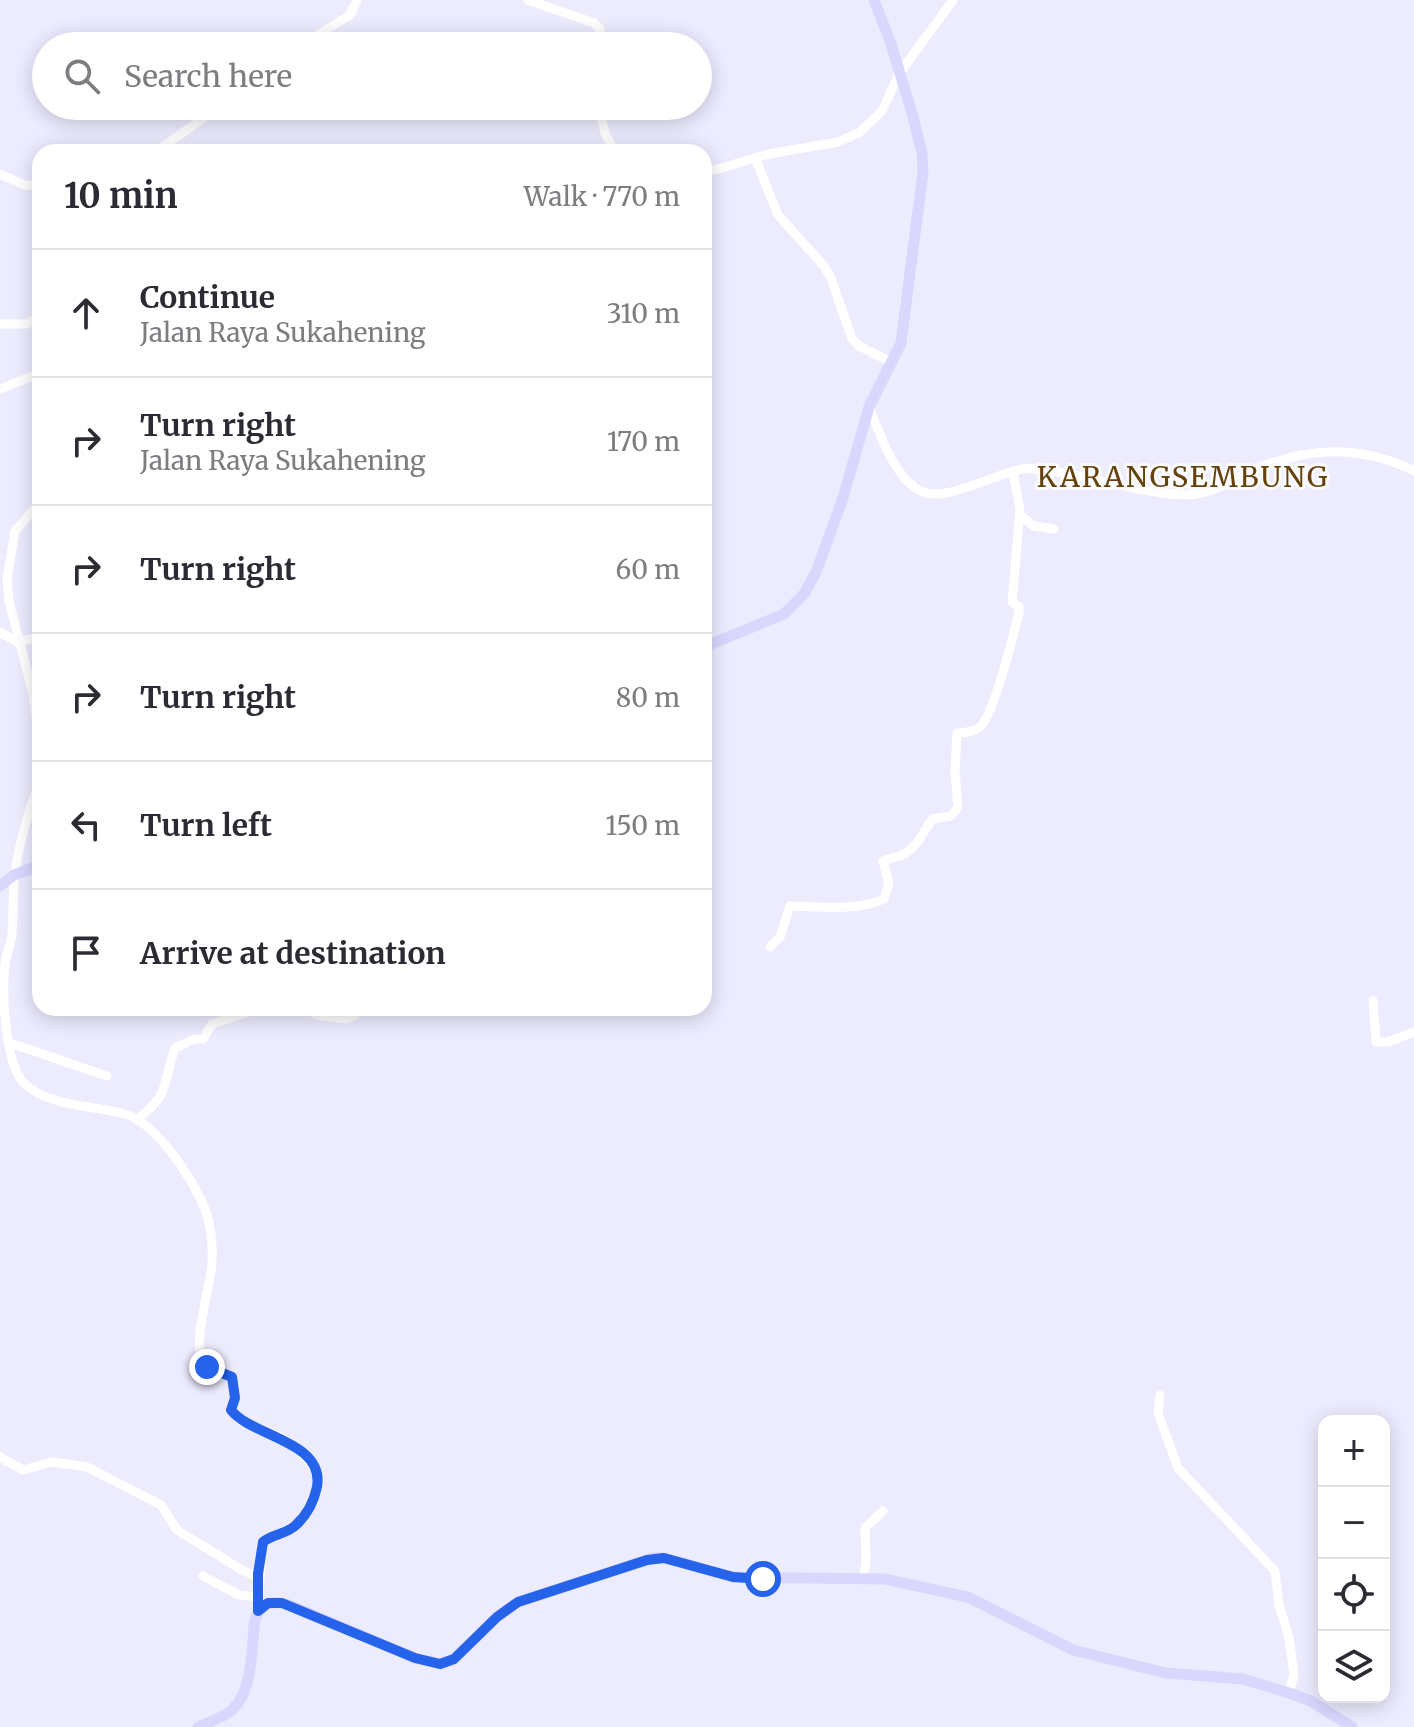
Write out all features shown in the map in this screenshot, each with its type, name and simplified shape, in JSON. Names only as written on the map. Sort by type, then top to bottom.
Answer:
[{"type":"main road","points":[[712,644],[770,622],[784,614],[804,594],[816,572],[842,501],[869,407],[901,343],[923,172],[919,139],[891,44],[874,0]]},
{"type":"main road","points":[[0,886],[14,875],[32,868]]},
{"type":"main road","points":[[198,1727],[226,1714],[239,1701],[245,1687],[258,1611],[268,1603],[282,1603],[415,1658],[440,1664],[454,1659],[497,1617],[518,1602],[653,1558],[664,1558],[733,1577],[900,1581],[968,1597],[1073,1650],[1166,1673],[1243,1679],[1311,1701],[1352,1727]]},
{"type":"street","points":[[323,32],[350,15],[357,0]]},
{"type":"street","points":[[528,0],[594,23],[600,32]]},
{"type":"street","points":[[712,171],[755,158],[838,142],[860,132],[882,111],[899,74],[953,0]]},
{"type":"street","points":[[167,144],[201,120]]},
{"type":"street","points":[[602,120],[611,144]]},
{"type":"street","points":[[755,158],[778,215],[831,278],[852,339],[859,346],[891,362]]},
{"type":"street","points":[[0,174],[32,187]]},
{"type":"street","points":[[0,324],[21,325],[32,321]]},
{"type":"street","points":[[0,389],[32,376]]},
{"type":"street","points":[[869,407],[887,452],[920,492],[929,494],[944,493],[1025,469],[1191,495],[1222,488],[1277,459],[1320,453],[1363,452],[1379,455],[1414,471]]},
{"type":"street","points":[[770,947],[780,937],[790,906],[846,907],[871,905],[884,899],[889,884],[883,861],[911,849],[921,840],[932,819],[951,816],[956,811],[957,733],[978,728],[982,723],[998,688],[1019,612],[1019,607],[1012,602],[1020,515],[1013,472]]},
{"type":"street","points":[[32,511],[15,531],[7,579],[9,601],[32,690]]},
{"type":"street","points":[[1020,515],[1034,526],[1054,529]]},
{"type":"street","points":[[0,632],[21,643],[32,640]]},
{"type":"street","points":[[32,801],[14,875],[12,935],[3,983],[10,1043],[19,1078],[33,1089],[74,1107],[120,1113],[137,1119],[174,1156],[207,1213],[212,1264],[200,1334],[202,1360],[207,1367],[232,1377],[235,1398],[231,1410],[238,1418],[287,1440],[316,1468],[317,1491],[306,1514],[295,1527],[263,1542],[258,1577],[258,1611]]},
{"type":"street","points":[[1373,1001],[1376,1042],[1388,1042],[1414,1032]]},
{"type":"street","points":[[137,1119],[157,1105],[173,1053],[179,1045],[203,1039],[212,1024],[236,1016]]},
{"type":"street","points":[[324,1016],[347,1019],[354,1016]]},
{"type":"street","points":[[10,1043],[107,1076]]},
{"type":"street","points":[[1160,1395],[1158,1413],[1178,1468],[1275,1571],[1294,1675],[1289,1693]]},
{"type":"street","points":[[0,1457],[21,1470],[52,1462],[87,1467],[161,1505],[177,1530],[258,1577]]},
{"type":"street","points":[[863,1578],[865,1528],[883,1511]]},
{"type":"street","points":[[203,1576],[239,1595],[258,1597]]},
{"type":"district","name":"KARANGSEMBUNG","points":[[1183,477]]},
{"type":"route","points":[[207,1367],[232,1377],[235,1398],[231,1410],[238,1418],[287,1440],[314,1464],[318,1474],[317,1491],[304,1517],[291,1529],[263,1542],[258,1574],[258,1611],[268,1603],[282,1603],[415,1658],[440,1664],[454,1659],[510,1606],[647,1560],[664,1558],[733,1577],[763,1579]]}]
